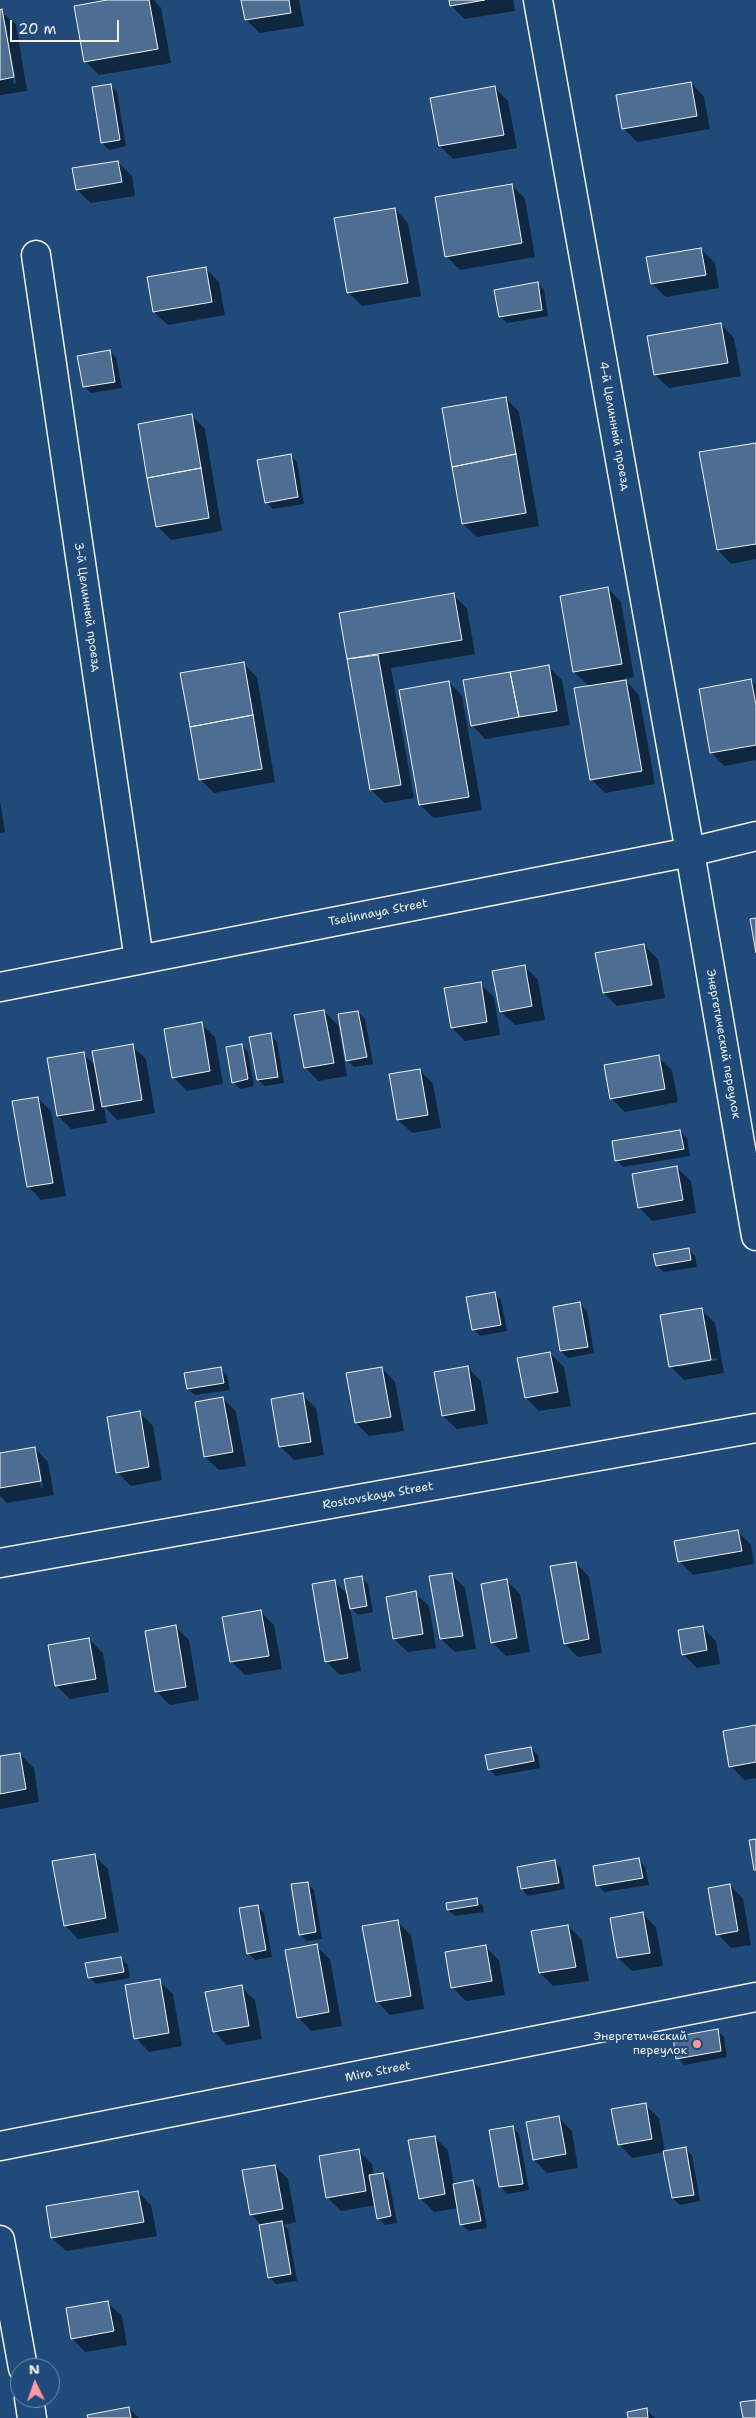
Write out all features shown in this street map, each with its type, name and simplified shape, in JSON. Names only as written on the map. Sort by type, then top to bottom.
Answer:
[{"type":"street","name":"4-й Целинный проезд","points":[[538,0],[690,852]]},
{"type":"street","name":"3-й Целинный проезд","points":[[36,255],[138,960]]},
{"type":"street","name":"Tselinnaya Street","points":[[0,987],[690,852],[756,836]]},
{"type":"street","name":"Энергетический переулок","points":[[690,852],[756,1236]]},
{"type":"street","name":"Rostovskaya Street","points":[[0,1564],[756,1428]]},
{"type":"street","name":"Mira Street","points":[[0,2146],[756,1997]]},
{"type":"street","points":[[0,2240],[21,2358]]},
{"type":"building","points":[[107,0],[149,0],[158,49],[84,62],[74,6]]},
{"type":"building","points":[[241,0],[289,0],[291,13],[245,20]]},
{"type":"building","points":[[449,0],[485,0],[450,6]]},
{"type":"building","points":[[2,9],[14,77],[0,80],[0,10]]},
{"type":"building","points":[[691,82],[697,116],[622,129],[616,95]]},
{"type":"building","points":[[111,84],[120,140],[101,143],[92,87]]},
{"type":"building","points":[[495,86],[504,135],[439,146],[430,98]]},
{"type":"building","points":[[118,161],[122,182],[76,190],[72,168]]},
{"type":"building","points":[[512,184],[522,243],[445,257],[435,197]]},
{"type":"building","points":[[395,208],[408,283],[347,293],[334,218]]},
{"type":"building","points":[[701,248],[706,275],[651,284],[646,257]]},
{"type":"building","points":[[206,267],[212,302],[153,312],[147,277]]},
{"type":"building","points":[[538,282],[542,310],[499,317],[494,290]]},
{"type":"building","points":[[721,323],[728,363],[654,375],[647,336]]},
{"type":"building","points":[[110,350],[115,382],[83,387],[77,356]]},
{"type":"building","points":[[506,397],[516,454],[452,467],[442,408]]},
{"type":"building","points":[[192,414],[201,468],[147,478],[138,424]]},
{"type":"building","points":[[756,443],[756,544],[717,550],[699,452]]},
{"type":"building","points":[[291,454],[298,497],[265,503],[257,460]]},
{"type":"building","points":[[516,454],[526,513],[462,524],[452,467]]},
{"type":"building","points":[[201,468],[209,518],[156,527],[147,478]]},
{"type":"building","points":[[608,587],[622,664],[573,672],[560,596]]},
{"type":"building","points":[[454,593],[462,640],[347,659],[339,613]]},
{"type":"building","points":[[378,655],[401,785],[370,790],[347,659]]},
{"type":"building","points":[[244,662],[253,715],[190,727],[180,673]]},
{"type":"building","points":[[549,665],[557,711],[519,717],[510,672]]},
{"type":"building","points":[[510,672],[519,717],[471,726],[463,680]]},
{"type":"building","points":[[751,679],[756,705],[756,745],[710,753],[699,689]]},
{"type":"building","points":[[626,680],[642,771],[590,780],[574,688]]},
{"type":"building","points":[[449,681],[469,797],[419,805],[399,690]]},
{"type":"building","points":[[253,715],[262,769],[199,780],[190,727]]},
{"type":"building","points":[[756,918],[756,953],[750,919]]},
{"type":"building","points":[[644,944],[652,985],[603,993],[595,953]]},
{"type":"building","points":[[525,965],[532,1006],[500,1012],[492,971]]},
{"type":"building","points":[[481,982],[487,1022],[451,1028],[444,988]]},
{"type":"building","points":[[324,1010],[334,1063],[304,1068],[294,1015]]},
{"type":"building","points":[[358,1011],[367,1057],[346,1061],[338,1014]]},
{"type":"building","points":[[202,1022],[210,1071],[172,1078],[164,1029]]},
{"type":"building","points":[[271,1033],[278,1077],[257,1080],[249,1037]]},
{"type":"building","points":[[133,1044],[142,1100],[102,1107],[92,1051]]},
{"type":"building","points":[[242,1044],[248,1079],[232,1083],[226,1047]]},
{"type":"building","points":[[84,1052],[94,1110],[57,1116],[47,1058]]},
{"type":"building","points":[[659,1055],[665,1089],[610,1099],[604,1065]]},
{"type":"building","points":[[420,1069],[428,1115],[397,1120],[389,1074]]},
{"type":"building","points":[[38,1097],[53,1183],[27,1187],[12,1101]]},
{"type":"building","points":[[680,1130],[684,1149],[615,1161],[612,1141]]},
{"type":"building","points":[[677,1166],[683,1200],[638,1208],[632,1174]]},
{"type":"building","points":[[689,1248],[691,1260],[656,1266],[653,1254]]},
{"type":"building","points":[[495,1292],[501,1325],[472,1330],[466,1297]]},
{"type":"building","points":[[580,1302],[588,1347],[560,1351],[553,1307]]},
{"type":"building","points":[[702,1308],[711,1360],[669,1367],[660,1315]]},
{"type":"building","points":[[550,1352],[558,1392],[525,1398],[517,1358]]},
{"type":"building","points":[[468,1366],[475,1410],[442,1416],[434,1372]]},
{"type":"building","points":[[221,1367],[224,1383],[187,1389],[184,1373]]},
{"type":"building","points":[[382,1367],[391,1417],[355,1423],[346,1373]]},
{"type":"building","points":[[303,1393],[311,1442],[279,1447],[271,1399]]},
{"type":"building","points":[[223,1397],[233,1452],[204,1457],[195,1402]]},
{"type":"building","points":[[140,1411],[149,1467],[116,1473],[107,1417]]},
{"type":"building","points":[[35,1447],[41,1481],[0,1488],[0,1453]]},
{"type":"building","points":[[738,1530],[742,1551],[678,1562],[674,1541]]},
{"type":"building","points":[[576,1562],[589,1639],[564,1644],[550,1566]]},
{"type":"building","points":[[452,1573],[463,1636],[440,1639],[429,1576]]},
{"type":"building","points":[[362,1576],[367,1606],[350,1609],[344,1579]]},
{"type":"building","points":[[507,1579],[517,1638],[491,1643],[481,1584]]},
{"type":"building","points":[[335,1580],[348,1658],[325,1662],[312,1584]]},
{"type":"building","points":[[416,1591],[423,1634],[393,1639],[386,1597]]},
{"type":"building","points":[[261,1610],[269,1656],[230,1662],[222,1617]]},
{"type":"building","points":[[176,1625],[186,1687],[155,1692],[145,1631]]},
{"type":"building","points":[[703,1626],[707,1650],[682,1655],[678,1630]]},
{"type":"building","points":[[89,1638],[96,1679],[55,1686],[48,1645]]},
{"type":"building","points":[[756,1725],[756,1762],[729,1767],[723,1731]]},
{"type":"building","points":[[531,1747],[534,1761],[488,1770],[485,1755]]},
{"type":"building","points":[[20,1753],[26,1789],[0,1794],[0,1756]]},
{"type":"building","points":[[756,1839],[756,1870],[754,1870],[749,1840]]},
{"type":"building","points":[[95,1854],[106,1918],[64,1926],[52,1861]]},
{"type":"building","points":[[639,1858],[643,1878],[596,1886],[593,1866]]},
{"type":"building","points":[[555,1860],[559,1883],[521,1889],[517,1867]]},
{"type":"building","points":[[308,1882],[316,1932],[299,1935],[291,1884]]},
{"type":"building","points":[[730,1884],[738,1931],[716,1935],[708,1888]]},
{"type":"building","points":[[477,1898],[478,1905],[447,1910],[446,1903]]},
{"type":"building","points":[[258,1905],[266,1950],[247,1954],[239,1908]]},
{"type":"building","points":[[643,1912],[650,1953],[617,1958],[610,1918]]},
{"type":"building","points":[[398,1920],[411,1996],[376,2002],[362,1926]]},
{"type":"building","points":[[568,1925],[576,1967],[539,1973],[531,1931]]},
{"type":"building","points":[[317,1944],[329,2012],[297,2018],[285,1950]]},
{"type":"building","points":[[486,1945],[492,1981],[451,1988],[445,1952]]},
{"type":"building","points":[[121,1957],[124,1972],[88,1978],[85,1963]]},
{"type":"building","points":[[160,1979],[169,2033],[134,2039],[125,1985]]},
{"type":"building","points":[[242,1985],[249,2026],[213,2032],[205,1992]]},
{"type":"building","name":"Энергетический переулок","points":[[718,2029],[721,2051],[676,2059],[673,2037]]},
{"type":"building","points":[[646,2103],[652,2139],[618,2145],[611,2109]]},
{"type":"building","points":[[559,2116],[566,2154],[533,2160],[526,2122]]},
{"type":"building","points":[[513,2126],[523,2184],[499,2187],[489,2130]]},
{"type":"building","points":[[435,2136],[445,2194],[419,2199],[408,2140]]},
{"type":"building","points":[[686,2147],[694,2195],[672,2198],[663,2151]]},
{"type":"building","points":[[359,2149],[366,2191],[326,2198],[319,2156]]},
{"type":"building","points":[[275,2165],[283,2209],[250,2215],[242,2170]]},
{"type":"building","points":[[383,2173],[391,2216],[377,2219],[369,2175]]},
{"type":"building","points":[[473,2180],[481,2221],[460,2225],[453,2184]]},
{"type":"building","points":[[138,2191],[144,2222],[51,2238],[46,2206]]},
{"type":"building","points":[[282,2221],[291,2274],[268,2278],[259,2225]]},
{"type":"building","points":[[108,2301],[114,2331],[71,2339],[66,2308]]},
{"type":"building","points":[[756,2400],[756,2418],[743,2418],[740,2402]]},
{"type":"building","points":[[129,2407],[131,2418],[88,2418],[87,2415]]},
{"type":"building","points":[[647,2408],[648,2418],[628,2418],[627,2412]]},
{"type":"place","name":"Энергетический переулок","points":[[697,2044]]}]
